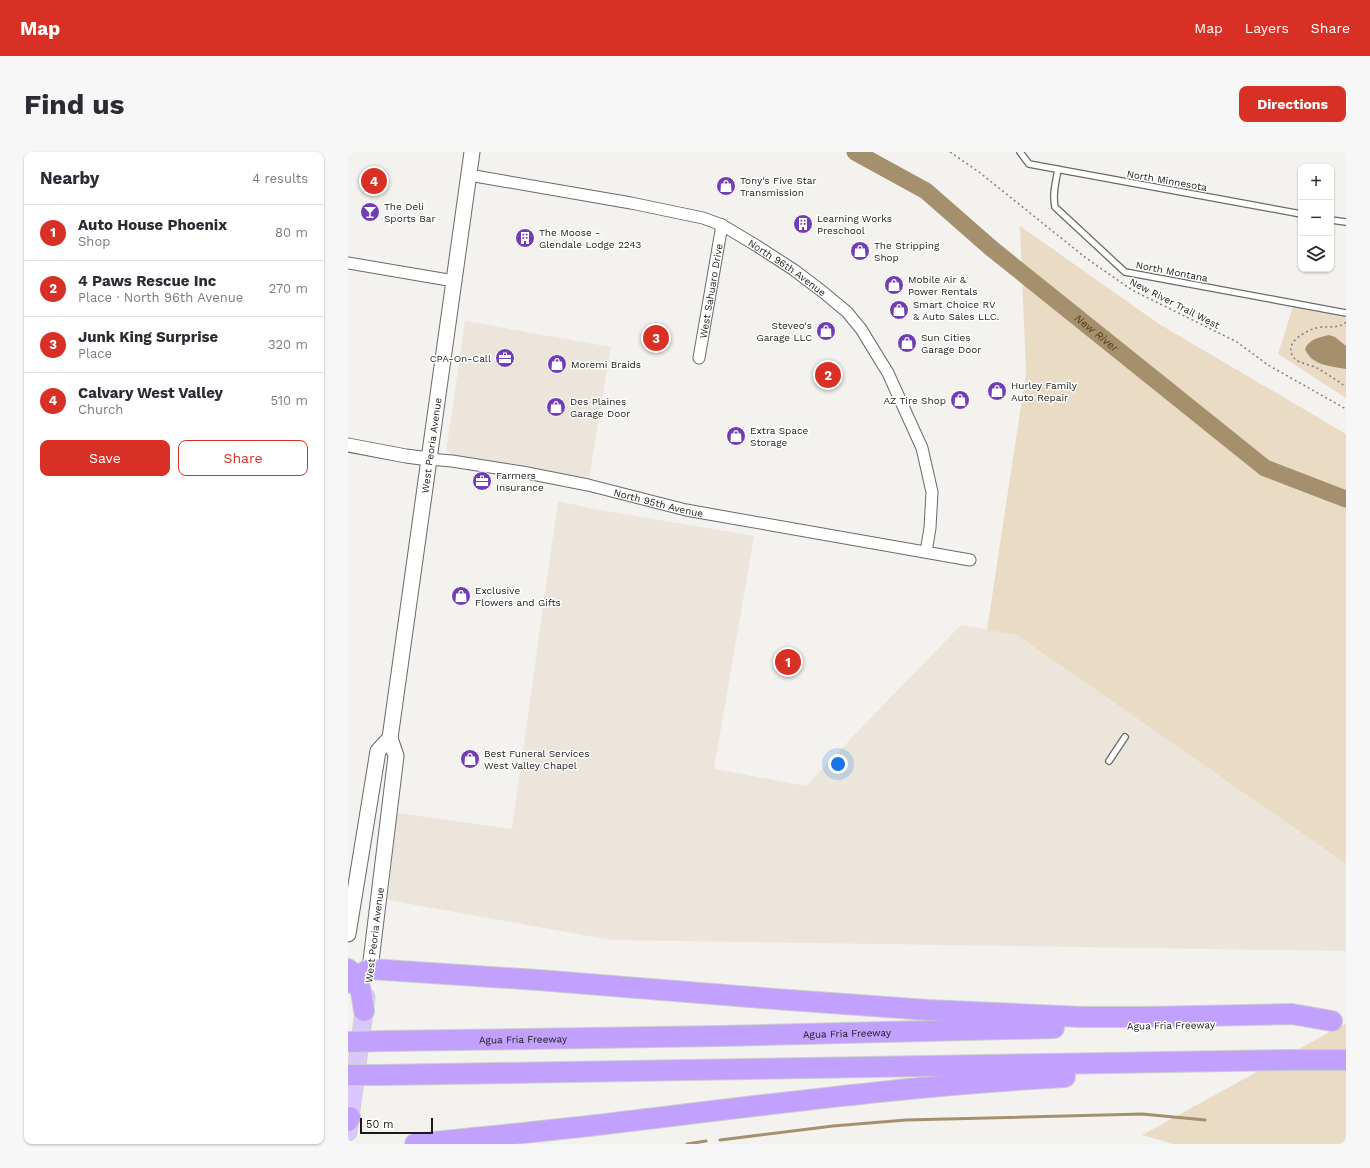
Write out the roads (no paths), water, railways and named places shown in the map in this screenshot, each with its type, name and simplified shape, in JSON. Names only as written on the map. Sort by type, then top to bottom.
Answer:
[{"type":"highway","points":[[364,1011],[359,985],[355,975],[538,980],[782,1000],[928,1010],[1082,1017],[1292,1014],[1339,1021]]},
{"type":"highway","name":"Agua Fria Freeway","points":[[348,1042],[714,1036],[1213,1024],[1292,1024],[1339,1021]]},
{"type":"highway","points":[[348,1075],[1339,1060]]},
{"type":"highway","points":[[415,1144],[551,1130],[848,1095],[996,1081],[1146,1073],[1291,1072],[1339,1060]]},
{"type":"main road","name":"West Peoria Avenue","points":[[355,975],[396,756],[390,738],[472,152]]},
{"type":"main road","points":[[348,934],[378,751],[390,738]]},
{"type":"main road","points":[[349,1123],[364,1011]]},
{"type":"street","name":"North 96th Avenue","points":[[469,175],[631,202],[703,218],[722,225],[794,270],[823,292],[847,312],[861,329],[888,372],[922,448],[932,492],[930,528],[926,552]]},
{"type":"street","name":"West Sahuaro Drive","points":[[698,358],[722,225]]},
{"type":"street","points":[[348,263],[454,281]]},
{"type":"street","name":"North 95th Avenue","points":[[348,445],[406,456],[452,461],[530,474],[588,485],[686,510],[970,560]]},
{"type":"lane","name":"North Minnesota","points":[[1020,152],[1029,164],[1298,213]]},
{"type":"lane","name":"North Montana","points":[[1058,170],[1054,192],[1055,207],[1125,272],[1346,313]]},
{"type":"lane","points":[[1334,220],[1346,222]]},
{"type":"lane","points":[[1110,761],[1125,737]]},
{"type":"waterway","name":"New River","points":[[855,152],[926,191],[991,248],[1265,468],[1346,499]]},
{"type":"waterway","points":[[720,1140],[833,1126],[906,1120],[1142,1114],[1205,1120]]},
{"type":"waterway","points":[[687,1144],[706,1141]]},
{"type":"place","name":"Calvary West Valley","points":[[374,181]]},
{"type":"place","name":"Tony's Five Star Transmission","points":[[726,186]]},
{"type":"place","name":"The Deli Sports Bar","points":[[370,212]]},
{"type":"place","name":"Learning Works Preschool","points":[[803,224]]},
{"type":"place","name":"The Moose - Glendale Lodge 2243","points":[[525,238]]},
{"type":"place","name":"The Stripping Shop","points":[[860,251]]},
{"type":"place","name":"Mobile Air & Power Rentals","points":[[894,285]]},
{"type":"place","name":"Smart Choice RV & Auto Sales LLC.","points":[[899,310]]},
{"type":"place","name":"Steveo's Garage LLC","points":[[826,331]]},
{"type":"place","name":"Junk King Surprise","points":[[656,338]]},
{"type":"place","name":"Sun Cities Garage Door","points":[[907,343]]},
{"type":"place","name":"CPA-On-Call","points":[[505,358]]},
{"type":"place","name":"Moremi Braids","points":[[557,364]]},
{"type":"place","name":"4 Paws Rescue Inc","points":[[828,375]]},
{"type":"place","name":"Hurley Family Auto Repair","points":[[997,391]]},
{"type":"place","name":"AZ Tire Shop","points":[[960,400]]},
{"type":"place","name":"Des Plaines Garage Door","points":[[556,407]]},
{"type":"place","name":"Extra Space Storage","points":[[736,436]]},
{"type":"place","name":"Farmers Insurance","points":[[482,481]]},
{"type":"place","name":"Exclusive Flowers and Gifts","points":[[461,596]]},
{"type":"place","name":"Auto House Phoenix","points":[[788,662]]},
{"type":"place","name":"Best Funeral Services West Valley Chapel","points":[[470,759]]}]
